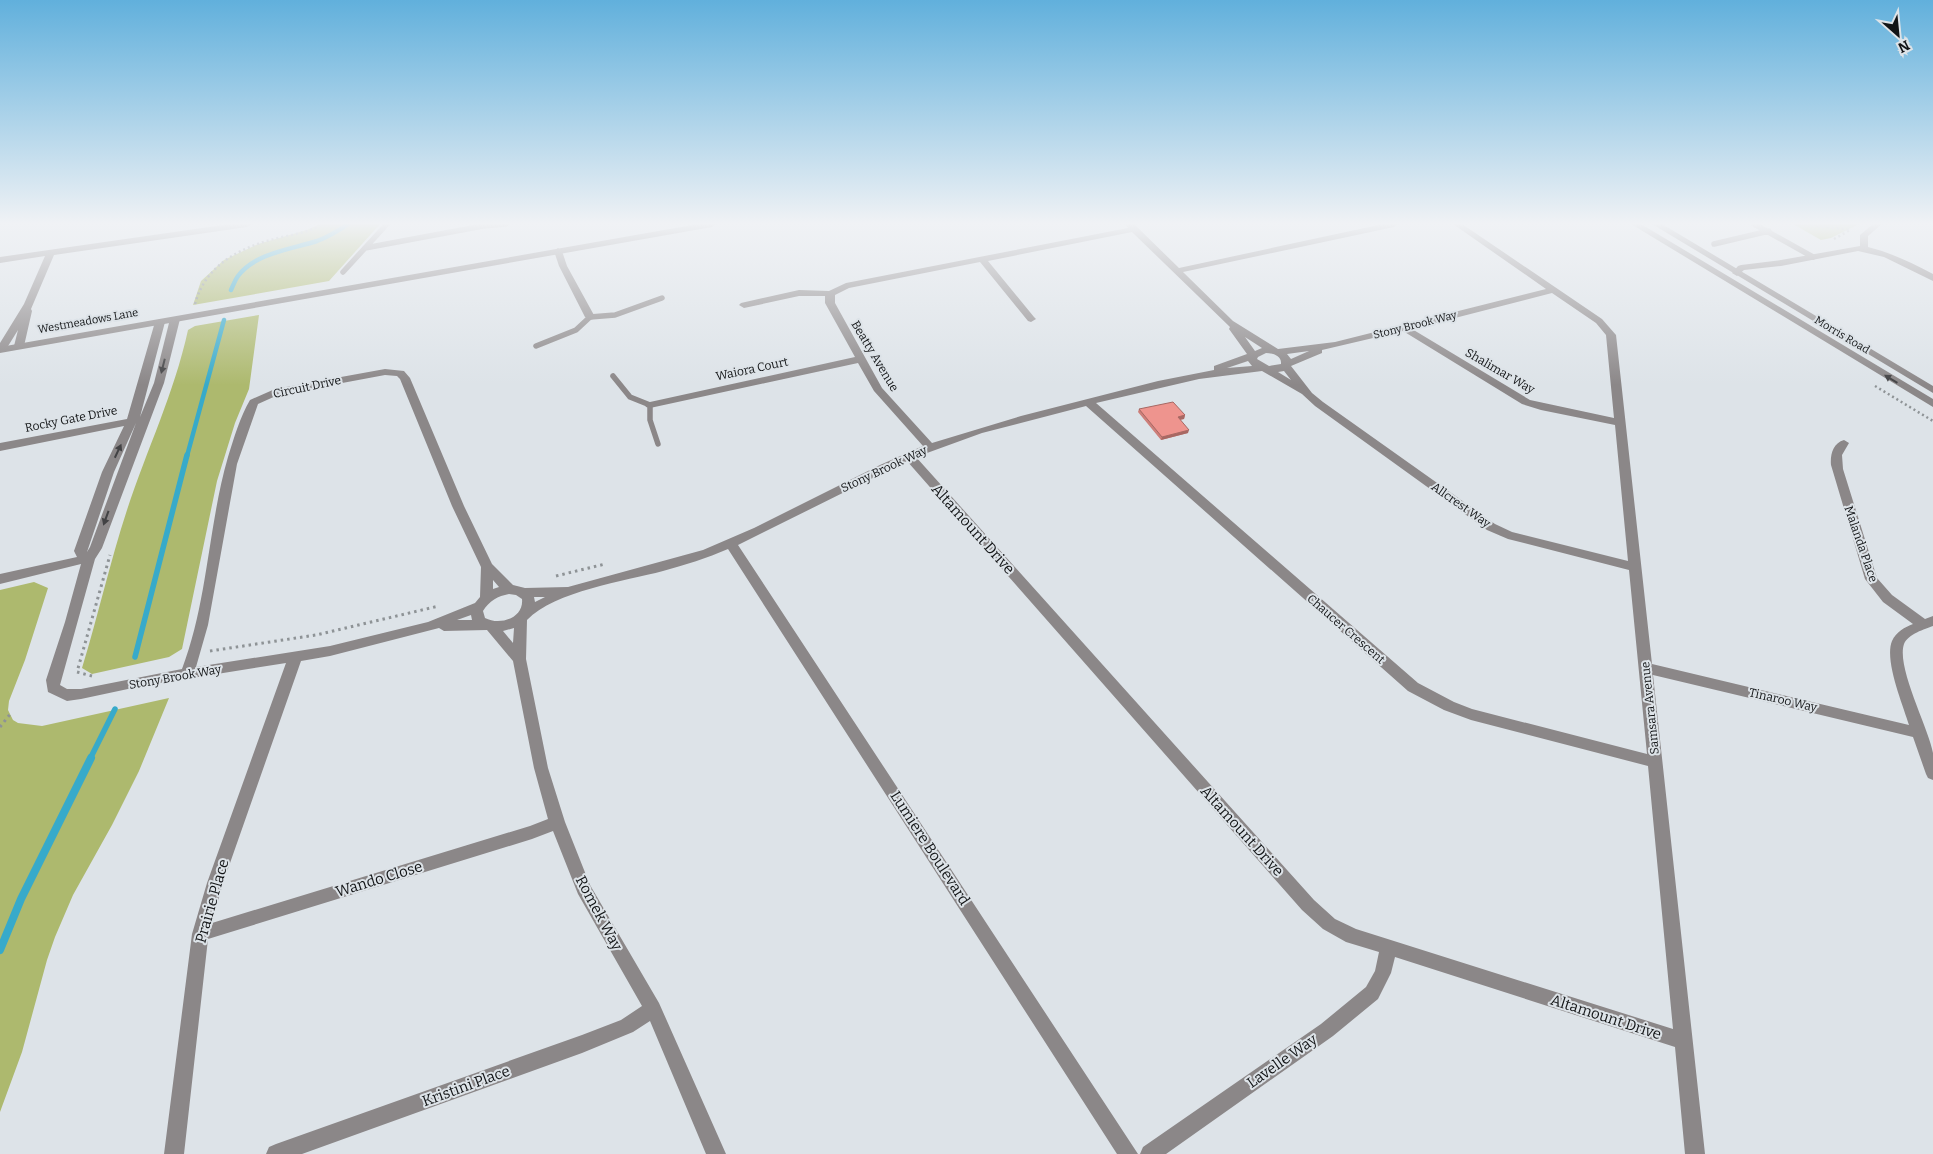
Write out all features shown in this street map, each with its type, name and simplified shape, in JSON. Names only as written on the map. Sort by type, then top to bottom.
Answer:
[{"type":"street","points":[[19,346],[29,304],[40,278]]},
{"type":"street","name":"Westmeadows Lane","points":[[0,349],[407,278]]},
{"type":"street","points":[[569,278],[590,317]]},
{"type":"street","points":[[744,305],[808,292],[822,291],[830,294],[846,286],[887,278]]},
{"type":"street","points":[[997,278],[1031,319]]},
{"type":"street","points":[[1183,278],[1230,323]]},
{"type":"street","name":"Samsara Avenue","points":[[1536,278],[1599,321],[1611,335],[1695,1154]]},
{"type":"street","name":"Morris Road","points":[[1722,278],[1933,404]]},
{"type":"street","name":"Morris Road","points":[[1745,278],[1933,390]]},
{"type":"street","name":"Stony Brook Way","points":[[523,616],[543,603],[573,591],[683,561],[730,543],[908,456],[978,430],[1204,374],[1264,368],[1277,370],[1335,345],[1554,290]]},
{"type":"street","name":"Beatty Avenue","points":[[830,294],[830,303],[884,397],[930,447]]},
{"type":"street","points":[[0,349],[29,304]]},
{"type":"street","name":"Stony Brook Way","points":[[175,319],[159,383],[147,418],[125,468],[96,548],[89,558],[72,622],[53,680],[53,688],[68,695],[81,694],[187,674],[295,658],[431,626],[482,602]]},
{"type":"street","name":"Stony Brook Way","points":[[89,558],[80,551],[108,472],[132,421],[160,322]]},
{"type":"street","name":"Allcrest Way","points":[[1230,323],[1286,357],[1286,365],[1308,395]]},
{"type":"street","name":"Allcrest Way","points":[[1230,323],[1253,356],[1254,363],[1308,395],[1491,527],[1508,535],[1636,567]]},
{"type":"street","name":"Shalimar Way","points":[[1403,327],[1526,402],[1541,407],[1621,423]]},
{"type":"street","name":"Stony Brook Way","points":[[1204,374],[1233,361],[1253,356],[1261,350],[1275,351],[1335,345]]},
{"type":"street","name":"Waiora Court","points":[[650,405],[861,359]]},
{"type":"street","name":"Circuit Drive","points":[[187,674],[195,655],[221,519],[242,431],[254,402],[265,395],[377,373],[400,373],[405,378],[458,506],[488,567],[509,589]]},
{"type":"street","name":"Chaucer Crescent","points":[[1088,402],[1413,687],[1449,706],[1471,714],[1655,762]]},
{"type":"street","name":"Rocky Gate Drive","points":[[0,447],[147,418]]},
{"type":"street","name":"Malanda Place","points":[[1844,443],[1836,456],[1837,469],[1871,579],[1876,587],[1886,596],[1929,623]]},
{"type":"street","name":"Altamount Drive","points":[[908,456],[1317,914],[1337,929],[1388,948],[1684,1041]]},
{"type":"street","name":"Lumiere Boulevard","points":[[730,543],[1128,1154]]},
{"type":"street","points":[[0,579],[89,558]]},
{"type":"street","name":"Circuit Drive","points":[[482,602],[488,567]]},
{"type":"street","points":[[509,589],[524,593],[530,602],[523,616],[506,625],[487,625],[477,616],[482,602],[496,592],[509,589]]},
{"type":"street","name":"Stony Brook Way","points":[[524,593],[573,591]]},
{"type":"street","name":"Romek Way","points":[[523,616],[519,659],[541,768],[557,822],[584,889],[653,1009],[716,1154]]},
{"type":"street","points":[[1929,623],[1905,634],[1900,638],[1896,649],[1899,667],[1933,774]]},
{"type":"street","name":"Stony Brook Way","points":[[431,626],[487,625]]},
{"type":"street","name":"Romek Way","points":[[487,625],[519,659]]},
{"type":"street","name":"Prairie Place","points":[[174,1154],[200,934],[215,883],[295,658]]},
{"type":"street","name":"Tinaroo Way","points":[[1646,668],[1920,733]]},
{"type":"street","name":"Wando Close","points":[[200,934],[532,832],[557,822]]},
{"type":"street","name":"Lavelle Way","points":[[1150,1154],[1327,1030],[1372,993],[1383,973],[1388,948]]},
{"type":"street","name":"Kristini Place","points":[[276,1154],[582,1044],[627,1026],[653,1009]]},
{"type":"lane","points":[[536,346],[576,330],[590,317],[615,315],[662,298]]},
{"type":"lane","points":[[613,376],[630,397],[650,405],[650,420],[658,444]]},
{"type":"path","points":[[192,316],[202,283],[207,278]]},
{"type":"path","points":[[1890,394],[1933,421]]},
{"type":"path","points":[[97,678],[77,672],[111,552]]},
{"type":"path","points":[[547,579],[605,564]]},
{"type":"path","points":[[195,655],[316,635],[445,604]]},
{"type":"path","points":[[0,727],[12,713]]},
{"type":"green space","points":[[204,278],[332,278],[329,281],[193,305],[201,281]]},
{"type":"green space","points":[[259,315],[249,389],[235,423],[217,481],[182,649],[169,657],[92,674],[82,668],[127,510],[168,399],[188,330],[195,326]]},
{"type":"green space","points":[[34,582],[48,588],[25,660],[9,701],[8,710],[13,720],[18,723],[42,726],[169,698],[139,771],[112,825],[73,895],[55,937],[22,1052],[0,1112],[0,590]]},
{"type":"building","points":[[1173,402],[1185,415],[1178,417],[1189,430],[1162,437],[1139,409]]},
{"type":"waterway","points":[[231,290],[237,278]]},
{"type":"waterway","points":[[187,456],[224,320]]},
{"type":"waterway","points":[[135,657],[187,455]]},
{"type":"waterway","points":[[90,759],[115,709]]},
{"type":"waterway","points":[[0,950],[21,899],[91,758]]}]
